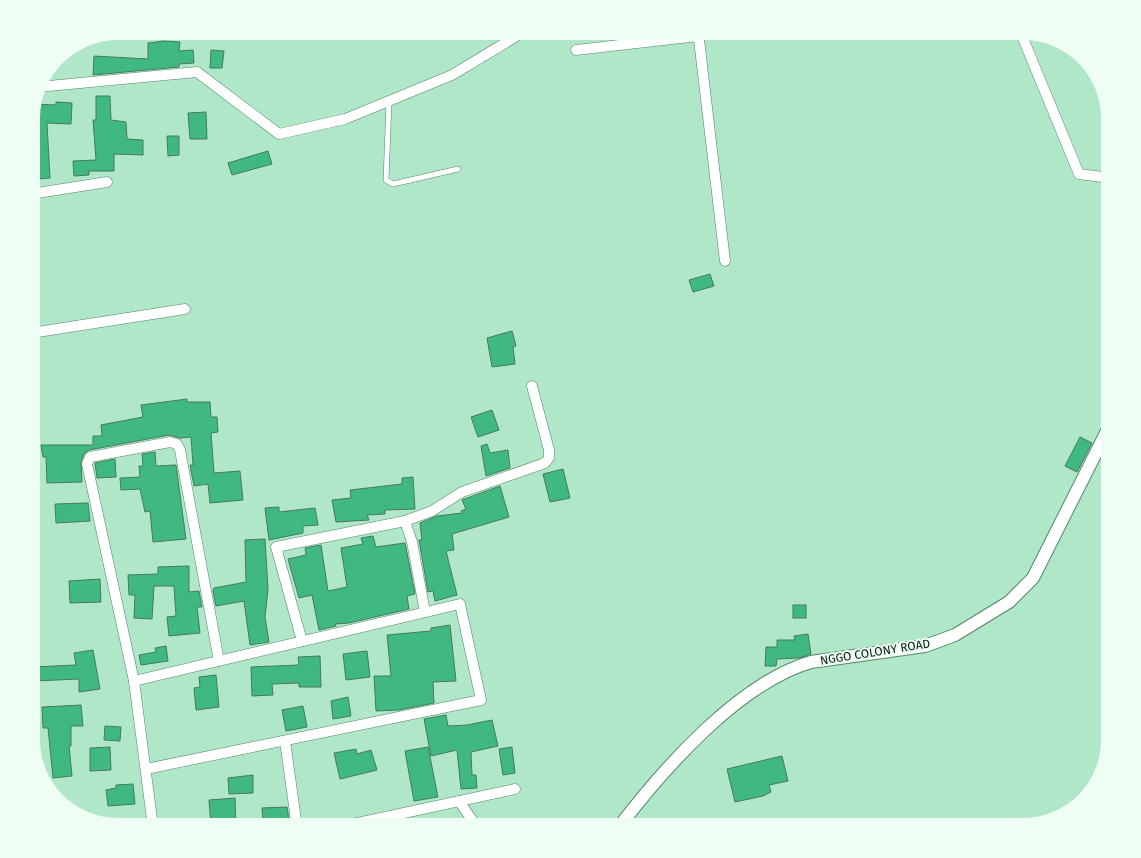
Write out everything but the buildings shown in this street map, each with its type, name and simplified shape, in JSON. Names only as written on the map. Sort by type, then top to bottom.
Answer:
[{"type":"street","points":[[47,87],[197,72],[279,134],[345,119],[452,75],[510,40]]},
{"type":"street","points":[[576,50],[652,40]]},
{"type":"street","points":[[699,40],[725,261]]},
{"type":"street","points":[[1024,40],[1079,174],[1101,177]]},
{"type":"street","points":[[40,193],[107,182]]},
{"type":"street","points":[[40,332],[185,309]]},
{"type":"street","points":[[302,641],[276,547],[406,520],[432,511],[462,492],[545,463],[549,458],[549,450],[532,386]]},
{"type":"street","points":[[152,818],[134,681],[87,464],[90,457],[170,442],[177,444],[180,450],[219,661]]},
{"type":"street","name":"NGGO COLONY ROAD","points":[[626,818],[640,799],[692,744],[745,696],[773,677],[812,662],[926,646],[955,635],[1009,602],[1033,578],[1101,443]]},
{"type":"street","points":[[406,520],[425,612]]},
{"type":"street","points":[[134,681],[460,604],[481,700],[146,769]]},
{"type":"street","points":[[285,741],[296,818]]},
{"type":"street","points":[[380,818],[515,789]]},
{"type":"street","points":[[458,801],[470,818]]},
{"type":"lane","points":[[389,101],[386,180],[393,184],[458,169]]}]
